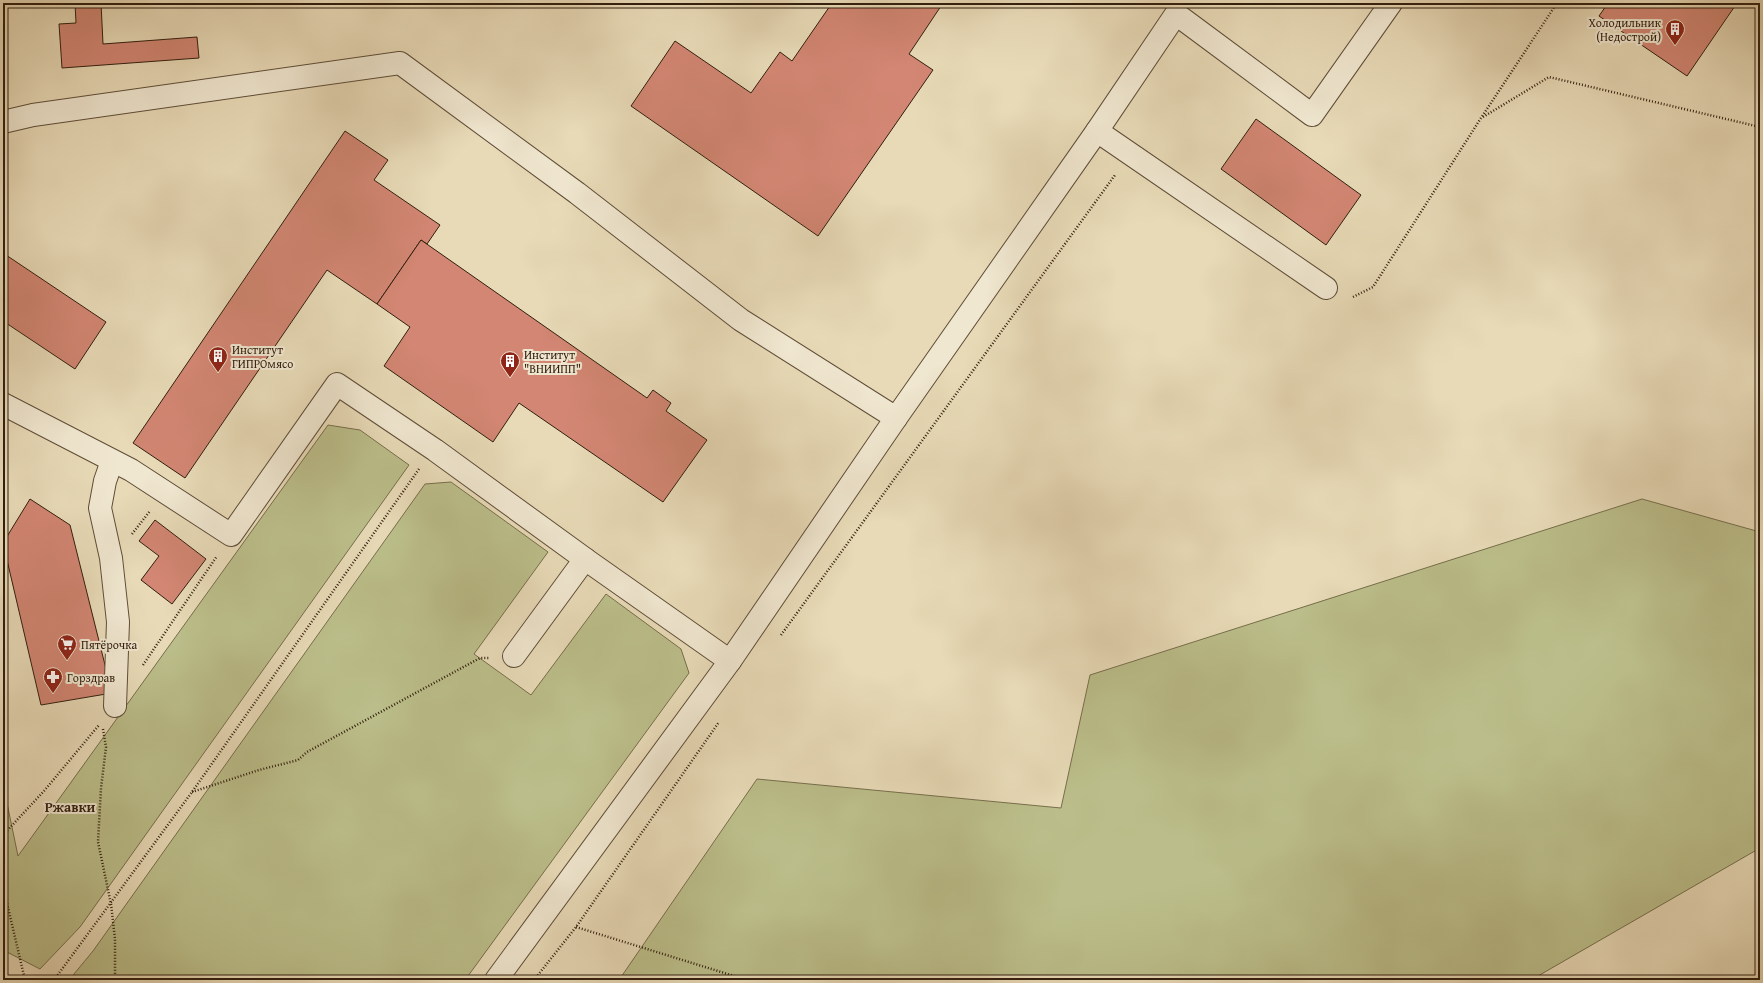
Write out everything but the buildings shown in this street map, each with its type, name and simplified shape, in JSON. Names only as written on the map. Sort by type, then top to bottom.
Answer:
[{"type":"street","points":[[496,980],[730,661],[896,418],[1096,131],[1173,8],[1312,114],[1391,3]]},
{"type":"street","points":[[3,122],[33,115],[400,63],[577,193],[740,320],[896,418]]},
{"type":"street","points":[[1096,131],[1326,288]]},
{"type":"street","points":[[3,404],[131,470],[231,535],[337,384],[435,450],[585,559],[730,661]]},
{"type":"street","points":[[112,461],[105,481],[100,508],[111,558],[118,622],[115,706]]},
{"type":"street","points":[[514,656],[585,559]]},
{"type":"path","points":[[1353,297],[1373,287],[1481,118],[1557,3]]},
{"type":"path","points":[[1481,118],[1548,77],[1760,127]]},
{"type":"path","points":[[780,636],[1130,155]]},
{"type":"path","points":[[54,980],[192,792],[415,473],[435,450]]},
{"type":"path","points":[[111,558],[124,546],[165,492]]},
{"type":"path","points":[[192,792],[259,770],[298,760],[307,752],[480,658],[514,656]]},
{"type":"path","points":[[534,980],[576,926],[720,720]]},
{"type":"path","points":[[101,723],[105,736],[106,747],[101,788],[98,842],[111,904],[115,939],[115,980]]},
{"type":"path","points":[[3,886],[25,980]]},
{"type":"path","points":[[576,926],[747,980]]},
{"type":"green space","points":[[328,425],[360,430],[409,465],[80,927],[40,969],[3,950],[3,784],[18,856]]},
{"type":"green space","points":[[451,482],[548,552],[474,654],[531,695],[606,594],[681,649],[689,673],[468,976],[464,980],[69,980],[93,951],[425,484]]},
{"type":"green space","points":[[1642,499],[1760,532],[1760,848],[1531,980],[619,980],[757,779],[1061,808],[1090,675]]},
{"type":"place","name":"Холодильник (Недострой)","points":[[1675,46]]},
{"type":"place","name":"Институт ГИПРОмясо","points":[[218,373]]},
{"type":"place","name":"Институт \"ВНИИПП\"","points":[[510,378]]},
{"type":"place","name":"Пятёрочка","points":[[67,661]]},
{"type":"place","name":"Горздрав","points":[[53,694]]},
{"type":"district","name":"Ржавки","points":[[70,807]]}]
